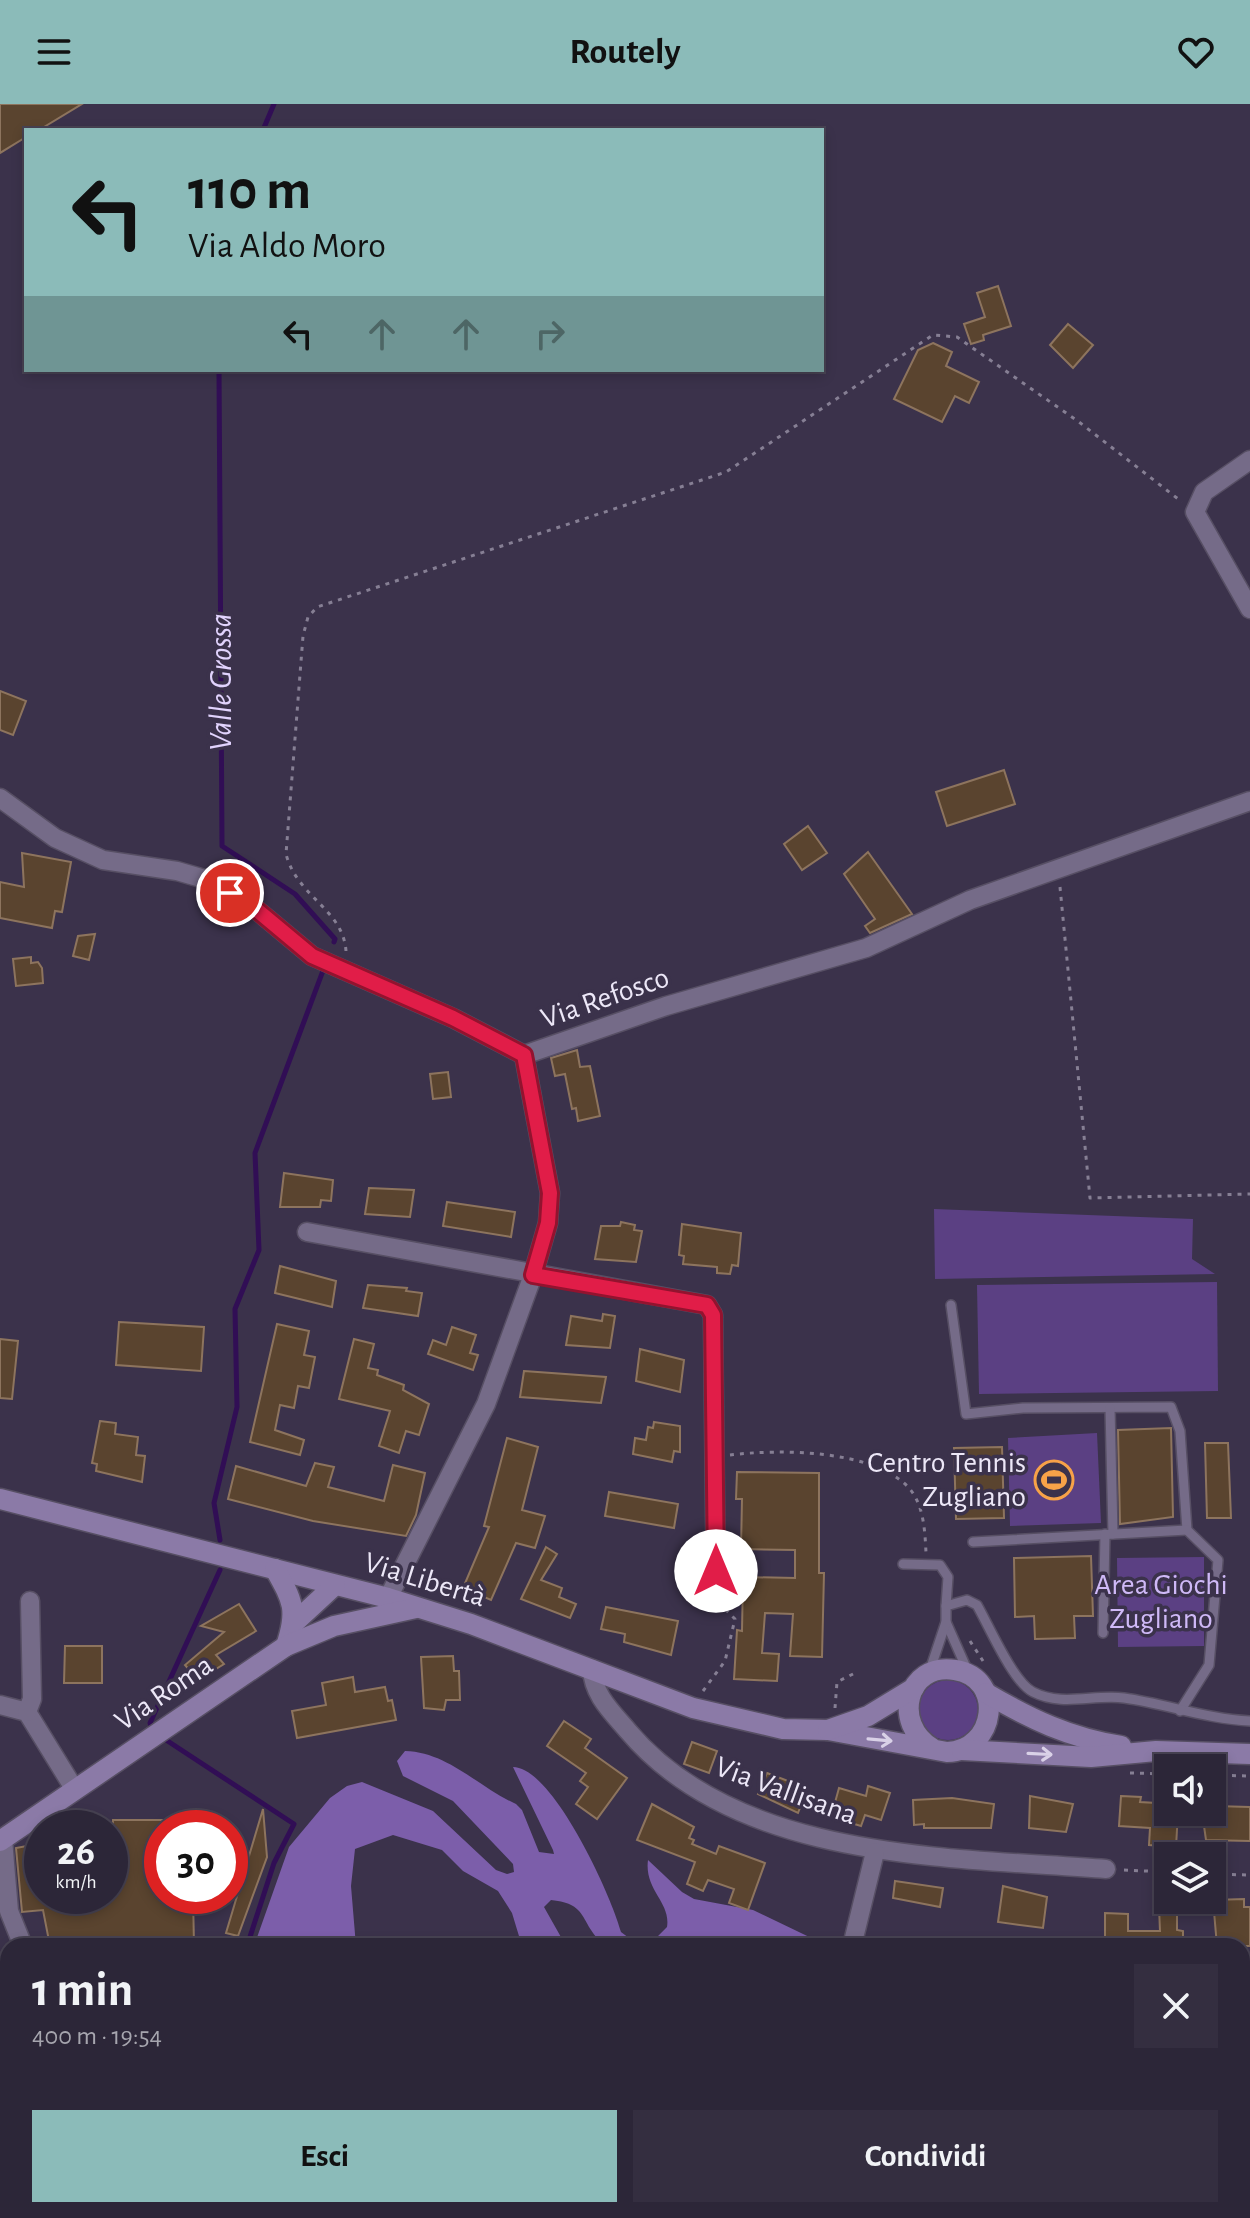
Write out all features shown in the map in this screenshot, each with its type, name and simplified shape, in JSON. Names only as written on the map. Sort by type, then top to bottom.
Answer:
[{"type":"main road","name":"Via Libertà","points":[[0,1499],[388,1598],[471,1624],[693,1708],[783,1729],[868,1716],[914,1688]]},
{"type":"main road","points":[[275,1569],[294,1606],[294,1623],[286,1646]]},
{"type":"main road","points":[[294,1623],[335,1585],[342,1599],[334,1626]]},
{"type":"main road","name":"Via Roma","points":[[2,1840],[286,1646],[334,1626],[416,1608]]},
{"type":"main road","points":[[1156,1751],[1066,1734],[1025,1717],[986,1693],[969,1674],[942,1669],[929,1674],[914,1688],[907,1711],[909,1722],[922,1742],[932,1748],[1091,1757],[1156,1751],[1250,1754]]},
{"type":"main road","points":[[962,1750],[975,1743],[990,1720],[986,1693]]},
{"type":"main road","name":"Via Libertà","points":[[831,1721],[932,1748]]},
{"type":"street","points":[[1250,460],[1204,492],[1195,512],[1250,609]]},
{"type":"street","points":[[0,798],[55,838],[103,860],[177,871],[208,880],[252,906],[312,956],[453,1018],[524,1055]]},
{"type":"street","name":"Via Refosco","points":[[388,1598],[486,1404],[533,1275],[548,1223],[550,1193],[524,1055],[666,1006],[866,948],[970,900],[1250,801]]},
{"type":"street","points":[[307,1232],[707,1305],[713,1315],[716,1600]]},
{"type":"street","points":[[27,1712],[32,1699],[30,1601]]},
{"type":"street","name":"Via Vallisana","points":[[592,1669],[592,1681],[605,1704],[633,1738],[678,1777],[713,1799],[829,1843],[875,1852],[1106,1869]]},
{"type":"street","points":[[0,1705],[27,1712],[75,1790]]},
{"type":"street","name":"Via Roma","points":[[2,1840],[9,1911],[20,1938]]},
{"type":"street","name":"Via Vallisana","points":[[854,1938],[875,1852]]},
{"type":"lane","points":[[951,1305],[966,1414],[1023,1408],[1171,1407],[1180,1431],[1187,1530],[1218,1560],[1209,1665],[1180,1711]]},
{"type":"lane","points":[[1103,1633],[1109,1534],[1110,1408]]},
{"type":"lane","points":[[973,1542],[1187,1530]]},
{"type":"lane","points":[[903,1564],[940,1565],[948,1577],[946,1622],[929,1674]]},
{"type":"lane","points":[[946,1606],[967,1600],[977,1605],[1019,1679],[1031,1692],[1075,1700],[1121,1698],[1221,1719],[1250,1721]]},
{"type":"lane","points":[[946,1622],[969,1674]]},
{"type":"path","points":[[343,970],[347,948],[338,922],[304,891],[291,873],[286,854],[303,636],[308,617],[317,607],[726,472],[933,335],[957,337],[1079,422],[1195,512]]},
{"type":"path","points":[[1058,869],[1090,1198],[1250,1194]]},
{"type":"path","points":[[716,1456],[798,1451],[877,1467],[910,1489],[920,1507],[927,1565]]},
{"type":"path","points":[[702,1693],[725,1661],[735,1619],[716,1600]]},
{"type":"path","points":[[831,1721],[837,1682],[855,1673]]},
{"type":"path","points":[[1226,1775],[1250,1776]]},
{"type":"path","points":[[1106,1869],[1154,1871]]},
{"type":"path","points":[[1226,1874],[1250,1875]]},
{"type":"green space","points":[[934,1209],[1193,1219],[1192,1259],[1215,1274],[935,1279]]},
{"type":"green space","points":[[1217,1282],[1218,1391],[979,1394],[977,1285]]},
{"type":"green space","name":"Centro Tennis Zugliano","points":[[1097,1433],[1101,1523],[1010,1526],[1008,1438]]},
{"type":"green space","name":"Area Giochi Zugliano","points":[[1204,1557],[1204,1646],[1118,1647],[1117,1558]]},
{"type":"green space","points":[[948,1680],[959,1682],[969,1689],[976,1699],[976,1721],[969,1731],[959,1738],[948,1740],[937,1738],[927,1731],[920,1721],[918,1710],[920,1699],[927,1689],[937,1682]]},
{"type":"shaded area","points":[[405,1751],[435,1757],[449,1764],[516,1804],[522,1810],[539,1852],[554,1854],[513,1767],[529,1773],[545,1788],[579,1836],[606,1891],[621,1932],[629,1938],[597,1938],[573,1906],[551,1900],[544,1907],[561,1938],[520,1938],[512,1913],[498,1891],[463,1871],[442,1850],[393,1835],[355,1849],[351,1886],[355,1938],[257,1938],[289,1847],[330,1798],[347,1786],[362,1782],[433,1811],[496,1870],[507,1874],[514,1872],[513,1864],[453,1801],[403,1776],[397,1761]]},
{"type":"shaded area","points":[[648,1860],[682,1892],[694,1899],[753,1910],[811,1938],[629,1938],[657,1937],[667,1927],[665,1910],[650,1880]]},
{"type":"building","points":[[0,104],[82,104],[42,128],[24,128],[24,138],[0,153]]},
{"type":"building","points":[[998,286],[1011,326],[983,335],[984,340],[971,344],[964,324],[985,317],[977,293]]},
{"type":"building","points":[[1068,324],[1093,345],[1073,368],[1050,345]]},
{"type":"building","points":[[933,343],[952,352],[946,366],[979,382],[969,403],[955,396],[942,422],[894,399],[918,350]]},
{"type":"building","points":[[0,691],[26,701],[13,735],[0,730]]},
{"type":"building","points":[[1004,770],[1015,804],[947,826],[936,792]]},
{"type":"building","points":[[808,826],[827,853],[802,870],[784,844]]},
{"type":"building","points":[[868,852],[912,914],[870,933],[865,926],[875,919],[844,874]]},
{"type":"building","points":[[22,853],[71,862],[62,912],[55,911],[52,928],[0,918],[0,882],[24,887]]},
{"type":"building","points":[[95,934],[89,960],[73,956],[78,936]]},
{"type":"building","points":[[31,957],[31,963],[38,962],[42,968],[43,983],[16,986],[13,959]]},
{"type":"building","points":[[577,1050],[580,1067],[590,1066],[600,1116],[578,1121],[576,1108],[572,1109],[565,1074],[555,1076],[551,1058]]},
{"type":"building","points":[[448,1072],[451,1097],[433,1099],[430,1074]]},
{"type":"building","points":[[284,1173],[333,1180],[331,1201],[321,1200],[320,1207],[280,1207]]},
{"type":"building","points":[[369,1188],[414,1190],[410,1217],[365,1214]]},
{"type":"building","points":[[447,1202],[515,1212],[511,1237],[443,1226]]},
{"type":"building","points":[[621,1222],[635,1225],[634,1230],[642,1231],[636,1262],[595,1259],[601,1226],[620,1226]]},
{"type":"building","points":[[682,1224],[741,1233],[738,1266],[732,1265],[730,1274],[717,1273],[717,1267],[683,1264],[684,1256],[679,1255]]},
{"type":"building","points":[[280,1266],[336,1281],[332,1307],[275,1293]]},
{"type":"building","points":[[368,1285],[407,1288],[406,1291],[422,1293],[418,1316],[363,1308]]},
{"type":"building","points":[[603,1314],[615,1316],[610,1348],[566,1345],[571,1316],[602,1321]]},
{"type":"building","points":[[119,1322],[204,1327],[201,1371],[116,1365]]},
{"type":"building","points":[[277,1324],[309,1331],[304,1355],[315,1357],[309,1388],[298,1386],[294,1408],[280,1405],[275,1430],[304,1440],[300,1455],[250,1442]]},
{"type":"building","points":[[452,1327],[476,1335],[470,1353],[478,1355],[473,1370],[428,1354],[433,1340],[446,1345]]},
{"type":"building","points":[[0,1339],[18,1341],[12,1399],[0,1398]]},
{"type":"building","points":[[354,1339],[374,1344],[368,1368],[378,1370],[377,1375],[404,1385],[403,1390],[429,1404],[419,1435],[406,1431],[399,1453],[379,1446],[390,1411],[339,1399]]},
{"type":"building","points":[[640,1349],[684,1360],[680,1392],[636,1381]]},
{"type":"building","points":[[524,1371],[606,1377],[601,1403],[520,1397]]},
{"type":"building","points":[[100,1421],[116,1423],[115,1434],[138,1437],[136,1455],[145,1456],[142,1482],[96,1471],[97,1464],[92,1463]]},
{"type":"building","points":[[654,1422],[680,1426],[680,1452],[674,1451],[672,1462],[633,1454],[635,1438],[646,1440],[648,1427],[653,1428]]},
{"type":"building","points":[[1171,1428],[1173,1517],[1120,1524],[1118,1430]]},
{"type":"building","points":[[507,1438],[538,1447],[522,1510],[545,1516],[535,1548],[516,1543],[491,1600],[463,1588],[489,1527],[484,1526]]},
{"type":"building","points":[[1205,1443],[1228,1443],[1231,1518],[1207,1518]]},
{"type":"building","points":[[1002,1447],[1004,1518],[956,1519],[954,1448]]},
{"type":"building","points":[[315,1463],[334,1467],[328,1487],[384,1501],[393,1465],[425,1473],[416,1515],[406,1536],[313,1521],[228,1499],[236,1466],[306,1486]]},
{"type":"building","points":[[737,1472],[819,1473],[819,1573],[824,1573],[822,1657],[790,1656],[793,1614],[765,1613],[762,1653],[779,1654],[777,1681],[734,1679],[737,1630],[742,1631],[743,1577],[795,1578],[795,1550],[741,1549],[742,1499],[736,1499]]},
{"type":"building","points":[[609,1492],[678,1504],[674,1528],[605,1516]]},
{"type":"building","points":[[546,1547],[557,1554],[541,1580],[562,1588],[559,1597],[576,1604],[570,1618],[521,1599]]},
{"type":"building","points":[[1091,1556],[1093,1616],[1074,1616],[1075,1638],[1035,1639],[1034,1616],[1015,1617],[1014,1558]]},
{"type":"building","points":[[239,1604],[256,1631],[216,1655],[224,1664],[198,1680],[185,1665],[224,1632],[201,1626]]},
{"type":"building","points":[[606,1607],[678,1621],[671,1655],[624,1642],[625,1634],[601,1629]]},
{"type":"building","points":[[65,1646],[102,1646],[102,1683],[64,1683]]},
{"type":"building","points":[[453,1656],[454,1671],[459,1671],[460,1700],[446,1700],[444,1710],[424,1708],[421,1657]]},
{"type":"building","points":[[353,1677],[355,1692],[385,1687],[388,1701],[392,1700],[396,1720],[297,1738],[292,1711],[326,1705],[322,1683]]},
{"type":"building","points":[[564,1721],[591,1739],[585,1748],[627,1778],[597,1819],[576,1804],[588,1787],[580,1781],[586,1773],[547,1746]]},
{"type":"building","points":[[692,1742],[717,1751],[709,1773],[684,1764]]},
{"type":"building","points":[[767,1773],[796,1784],[792,1795],[803,1800],[798,1813],[758,1794]]},
{"type":"building","points":[[868,1786],[890,1793],[881,1820],[865,1815],[861,1826],[831,1817],[839,1788],[866,1796]]},
{"type":"building","points":[[1030,1796],[1073,1804],[1066,1832],[1029,1828]]},
{"type":"building","points":[[1121,1796],[1141,1797],[1140,1802],[1154,1803],[1154,1826],[1177,1826],[1176,1842],[1154,1842],[1154,1845],[1149,1845],[1150,1828],[1119,1826]]},
{"type":"building","points":[[952,1798],[994,1804],[991,1828],[924,1828],[924,1824],[914,1825],[913,1800]]},
{"type":"building","points":[[652,1804],[694,1827],[689,1838],[694,1840],[692,1844],[716,1854],[719,1846],[765,1863],[748,1910],[729,1903],[734,1889],[708,1880],[703,1891],[687,1884],[695,1862],[637,1840]]},
{"type":"building","points":[[1226,1806],[1250,1807],[1250,1841],[1206,1840],[1204,1826],[1226,1826]]},
{"type":"building","points":[[263,1809],[267,1857],[248,1909],[248,1859]]},
{"type":"building","points":[[128,1820],[144,1820],[144,1914],[193,1914],[194,1938],[48,1938],[44,1914],[128,1914]]},
{"type":"building","points":[[24,1846],[24,1912],[22,1912],[16,1848]]},
{"type":"building","points":[[895,1881],[943,1888],[940,1907],[893,1898]]},
{"type":"building","points":[[1003,1886],[1047,1897],[1043,1928],[998,1922]]},
{"type":"building","points":[[1244,1899],[1244,1907],[1250,1907],[1250,1938],[1216,1938],[1214,1914],[1226,1914],[1226,1900]]},
{"type":"building","points":[[1105,1913],[1128,1914],[1128,1931],[1160,1931],[1159,1914],[1177,1914],[1177,1930],[1183,1931],[1183,1938],[1105,1938]]},
{"type":"building","points":[[232,1914],[246,1914],[238,1936],[226,1933]]},
{"type":"waterway","name":"Valle Grossa","points":[[264,128],[274,104]]},
{"type":"waterway","name":"Valle Grossa","points":[[219,372],[222,846],[295,894],[335,939],[334,942]]},
{"type":"waterway","points":[[220,1540],[214,1503],[237,1407],[235,1309],[259,1250],[255,1153],[324,968]]},
{"type":"waterway","name":"Valle Grossa","points":[[153,1730],[150,1723],[220,1570]]},
{"type":"waterway","name":"Valle Grossa","points":[[160,1736],[294,1824],[274,1863],[250,1938]]},
{"type":"place","name":"Centro Tennis Zugliano","points":[[1054,1480]]},
{"type":"route","points":[[230,893],[252,906],[312,956],[453,1018],[524,1055],[550,1193],[548,1223],[533,1275],[707,1305],[713,1315],[716,1571]]}]
